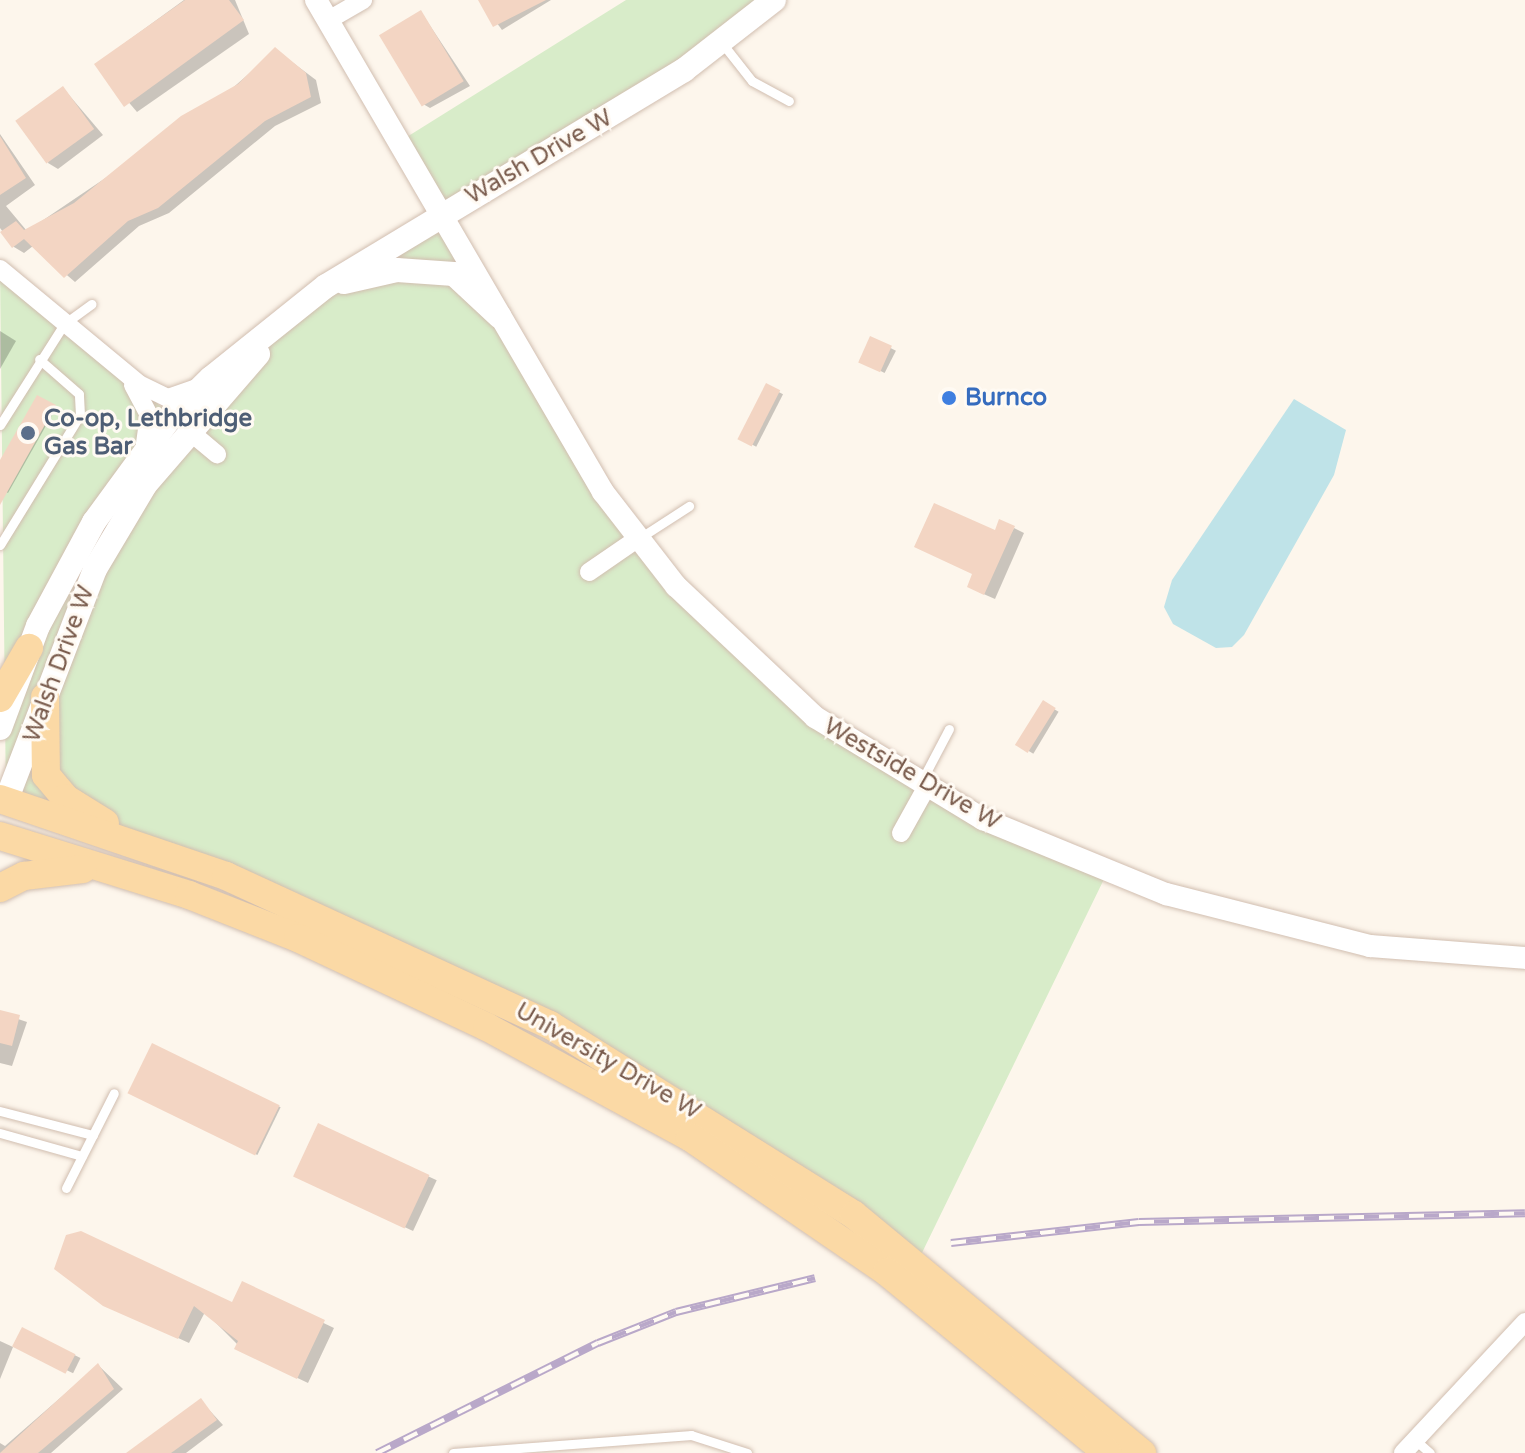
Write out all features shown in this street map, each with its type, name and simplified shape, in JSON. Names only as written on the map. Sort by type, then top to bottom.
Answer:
[{"type":"main road","name":"Walsh Drive W","points":[[0,728],[29,648],[94,522],[141,458],[211,378],[326,286],[722,43],[774,0]]},
{"type":"main road","points":[[326,286],[427,268],[454,274],[499,316]]},
{"type":"main road","name":"Walsh Drive W","points":[[2,808],[95,569],[188,430],[299,307]]},
{"type":"main road","points":[[0,698],[29,648]]},
{"type":"main road","points":[[45,697],[42,759],[53,787],[146,848]]},
{"type":"main road","name":"University Drive W","points":[[2,808],[146,848],[461,979],[710,1120],[917,1263],[1142,1453]]},
{"type":"main road","name":"University Drive W","points":[[0,836],[189,895],[374,972],[690,1137],[887,1272],[1107,1453]]},
{"type":"main road","points":[[0,888],[45,871],[106,869]]},
{"type":"street","name":"Westside Drive W","points":[[316,0],[332,18],[499,316],[637,539],[769,678],[815,717],[924,784],[1044,847],[1233,916],[1370,946],[1525,958]]},
{"type":"street","points":[[332,18],[363,0]]},
{"type":"street","points":[[0,269],[120,370],[168,398],[211,378]]},
{"type":"street","points":[[120,370],[149,415],[141,458]]},
{"type":"street","points":[[188,430],[217,454]]},
{"type":"street","points":[[589,572],[637,539]]},
{"type":"street","points":[[901,833],[924,784]]},
{"type":"street","points":[[1409,1446],[1525,1322]]},
{"type":"lane","points":[[722,43],[752,81],[789,101]]},
{"type":"lane","points":[[0,425],[64,324],[92,304]]},
{"type":"lane","points":[[1,537],[80,415],[79,394],[39,359]]},
{"type":"lane","points":[[637,539],[689,506]]},
{"type":"lane","points":[[924,784],[949,729]]},
{"type":"lane","points":[[66,1188],[114,1093]]},
{"type":"lane","points":[[0,1111],[93,1135]]},
{"type":"lane","points":[[0,1133],[82,1156]]},
{"type":"lane","points":[[453,1453],[691,1435],[747,1453]]},
{"type":"lane","points":[[1409,1446],[1430,1453]]},
{"type":"green space","points":[[626,0],[774,0],[444,212],[637,539],[815,717],[1107,873],[917,1263],[461,979],[6,801],[0,269],[179,422],[218,380],[443,213],[402,140]]},
{"type":"water","points":[[1294,399],[1346,430],[1334,475],[1244,635],[1232,647],[1216,648],[1173,624],[1164,607],[1172,580]]},
{"type":"building","points":[[185,0],[229,0],[244,20],[124,107],[94,64]]},
{"type":"building","points":[[478,0],[546,0],[493,27]]},
{"type":"building","points":[[421,10],[464,81],[422,106],[379,35]]},
{"type":"building","points":[[275,47],[306,73],[311,97],[265,121],[158,208],[128,221],[64,278],[24,239],[12,248],[0,232],[16,221],[24,230],[74,203],[181,116],[238,84]]},
{"type":"building","points":[[63,86],[94,129],[46,164],[15,121]]},
{"type":"building","points":[[0,136],[26,178],[0,195]]},
{"type":"building","points":[[870,336],[892,346],[880,372],[858,362]]},
{"type":"building","points":[[766,383],[780,390],[752,446],[737,439]]},
{"type":"building","name":"Co-op, Lethbridge Gas Bar","points":[[37,395],[56,405],[0,505],[0,460]]},
{"type":"building","points":[[934,503],[995,530],[999,519],[1015,526],[984,595],[967,587],[972,574],[914,547]]},
{"type":"building","points":[[1043,700],[1056,708],[1028,753],[1015,745]]},
{"type":"building","points":[[0,1010],[20,1015],[12,1046],[0,1043]]},
{"type":"building","points":[[152,1043],[280,1105],[255,1156],[127,1093]]},
{"type":"building","points":[[318,1123],[429,1175],[405,1228],[293,1176]]},
{"type":"building","points":[[81,1231],[232,1302],[242,1281],[325,1320],[297,1379],[234,1349],[238,1341],[194,1306],[178,1339],[103,1306],[54,1269],[66,1235]]},
{"type":"building","points":[[22,1327],[75,1354],[65,1374],[12,1347]]},
{"type":"building","points":[[98,1363],[114,1389],[38,1453],[0,1453]]},
{"type":"building","points":[[201,1398],[217,1420],[171,1453],[126,1453]]},
{"type":"railway","points":[[951,1243],[1139,1222],[1525,1213]]},
{"type":"railway","points":[[377,1453],[598,1343],[676,1312],[815,1278]]},
{"type":"place","name":"Burnco","points":[[949,398]]},
{"type":"place","name":"Co-op, Lethbridge Gas Bar","points":[[28,433]]}]
